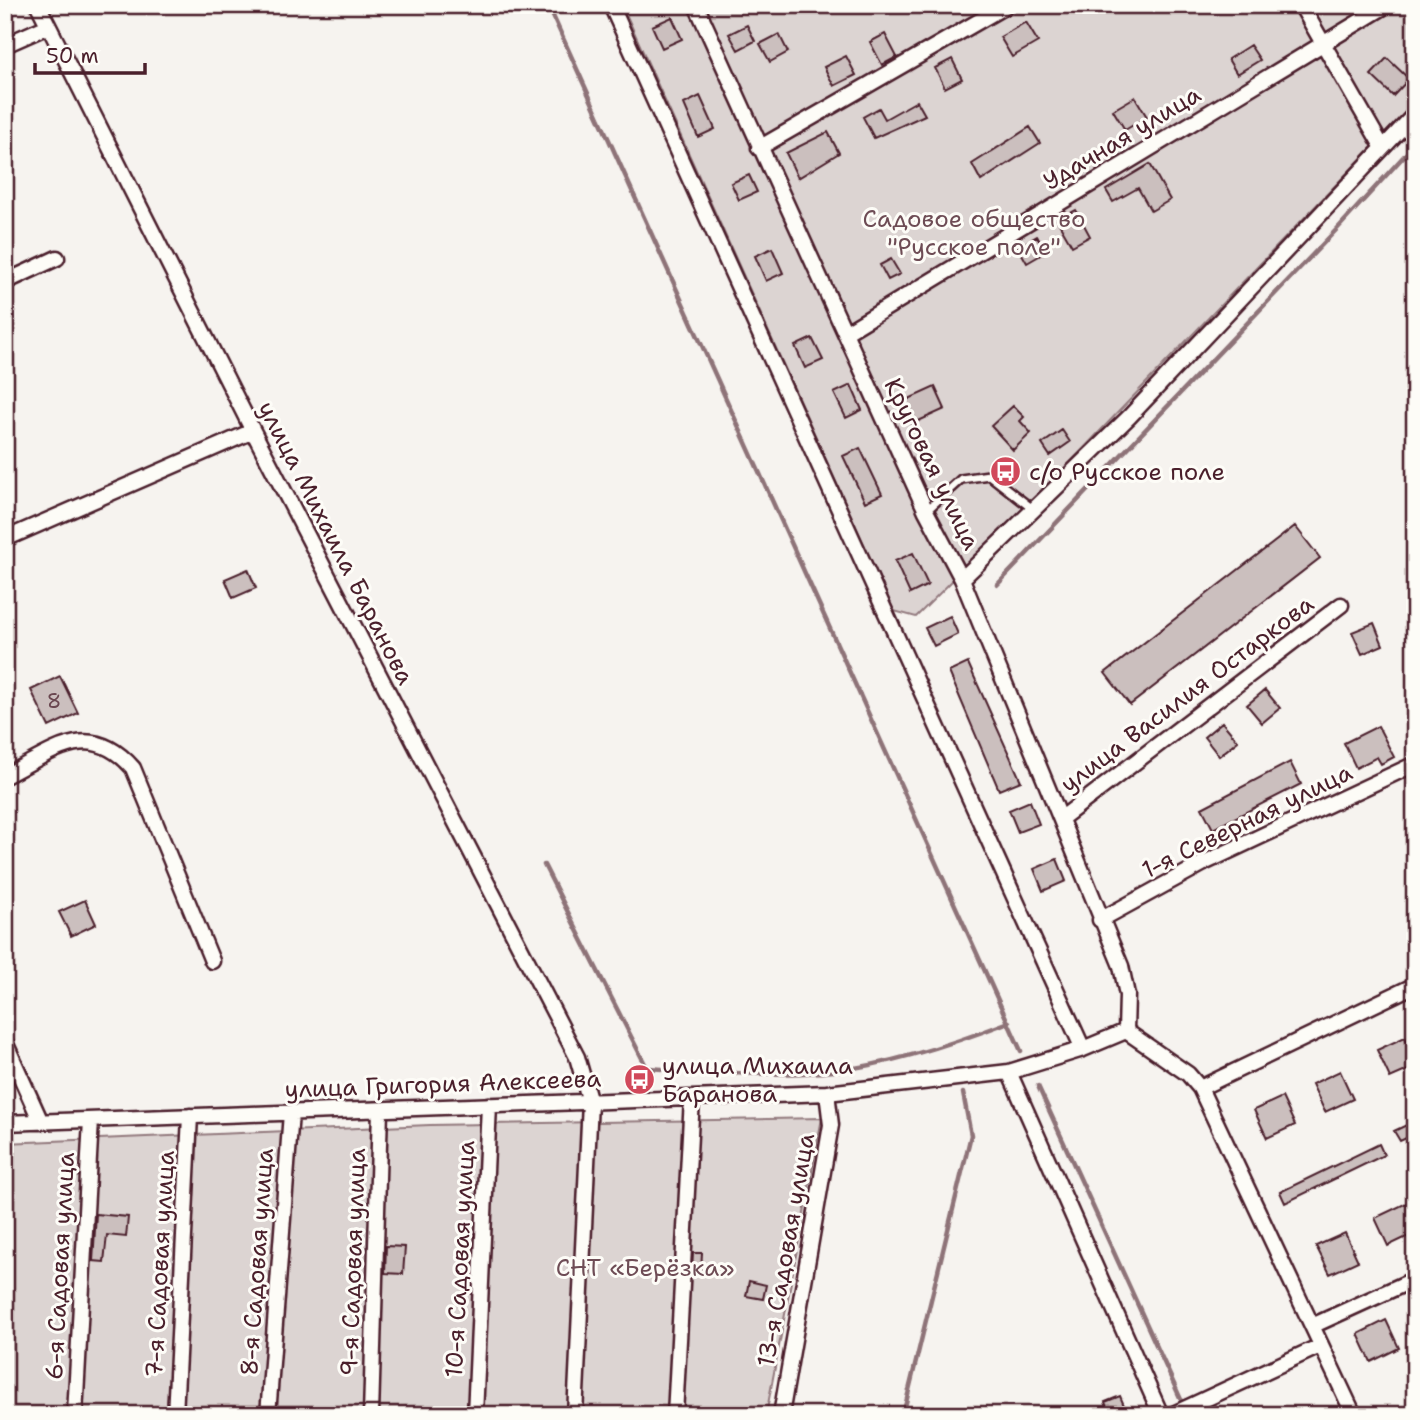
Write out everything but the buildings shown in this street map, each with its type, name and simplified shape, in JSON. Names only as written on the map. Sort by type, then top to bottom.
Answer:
[{"type":"street","name":"улица Михаила Баранова","points":[[38,5],[253,431],[577,1057],[590,1102],[575,1415]]},
{"type":"street","points":[[611,5],[1083,1049]]},
{"type":"street","name":"Круговая улица","points":[[696,5],[926,511],[962,579],[1129,417],[1415,114]]},
{"type":"street","points":[[759,148],[1007,5]]},
{"type":"street","points":[[1301,5],[1382,148]]},
{"type":"street","name":"Удачная улица","points":[[845,333],[1387,5]]},
{"type":"street","points":[[5,45],[48,26]]},
{"type":"street","points":[[5,282],[57,258]]},
{"type":"street","points":[[5,539],[253,431]]},
{"type":"street","points":[[962,579],[1062,818],[1123,976],[1127,995],[1126,1031],[1188,1074],[1200,1088],[1354,1415]]},
{"type":"street","name":"улица Василия Остаркова","points":[[1062,818],[1341,605]]},
{"type":"street","points":[[5,776],[71,743],[104,743],[121,754],[138,777],[212,961]]},
{"type":"street","name":"1-я Северная улица","points":[[1100,920],[1204,863],[1415,764]]},
{"type":"street","points":[[1200,1088],[1415,985]]},
{"type":"street","name":"улица Григория Алексеева","points":[[5,1124],[827,1093],[1009,1072],[1083,1049],[1126,1031]]},
{"type":"street","points":[[5,1042],[41,1122]]},
{"type":"street","points":[[1009,1072],[1161,1415]]},
{"type":"street","name":"13-я Садовая улица","points":[[780,1415],[831,1125],[827,1093]]},
{"type":"street","points":[[675,1415],[692,1098]]},
{"type":"street","name":"10-я Садовая улица","points":[[475,1415],[489,1105]]},
{"type":"street","name":"9-я Садовая улица","points":[[371,1415],[380,1110]]},
{"type":"street","name":"8-я Садовая улица","points":[[268,1415],[291,1113]]},
{"type":"street","name":"7-я Садовая улица","points":[[175,1415],[190,1116]]},
{"type":"street","name":"6-я Садовая улица","points":[[75,1415],[91,1120]]},
{"type":"street","points":[[1312,1326],[1415,1279]]},
{"type":"street","points":[[1171,1415],[1320,1346]]},
{"type":"lane","points":[[926,511],[961,479],[989,475],[1034,510]]},
{"type":"green space","name":"Садовое общество \"Русское поле\"","points":[[622,5],[1415,5],[1415,102],[1059,474],[916,617],[894,611]]},
{"type":"green space","name":"СНТ «Берёзка»","points":[[822,1118],[766,1415],[5,1415],[5,1143],[430,1125]]},
{"type":"waterway","points":[[548,5],[1021,1051]]},
{"type":"waterway","points":[[997,585],[1415,144]]},
{"type":"waterway","points":[[544,865],[647,1068],[764,1074],[834,1071],[923,1052],[1009,1022]]},
{"type":"waterway","points":[[1038,1086],[1188,1415]]},
{"type":"waterway","points":[[903,1415],[971,1135],[963,1093]]},
{"type":"place","name":"с/о Русское поле","points":[[1006,472]]},
{"type":"place","name":"улица Михаила Баранова","points":[[639,1080]]}]
